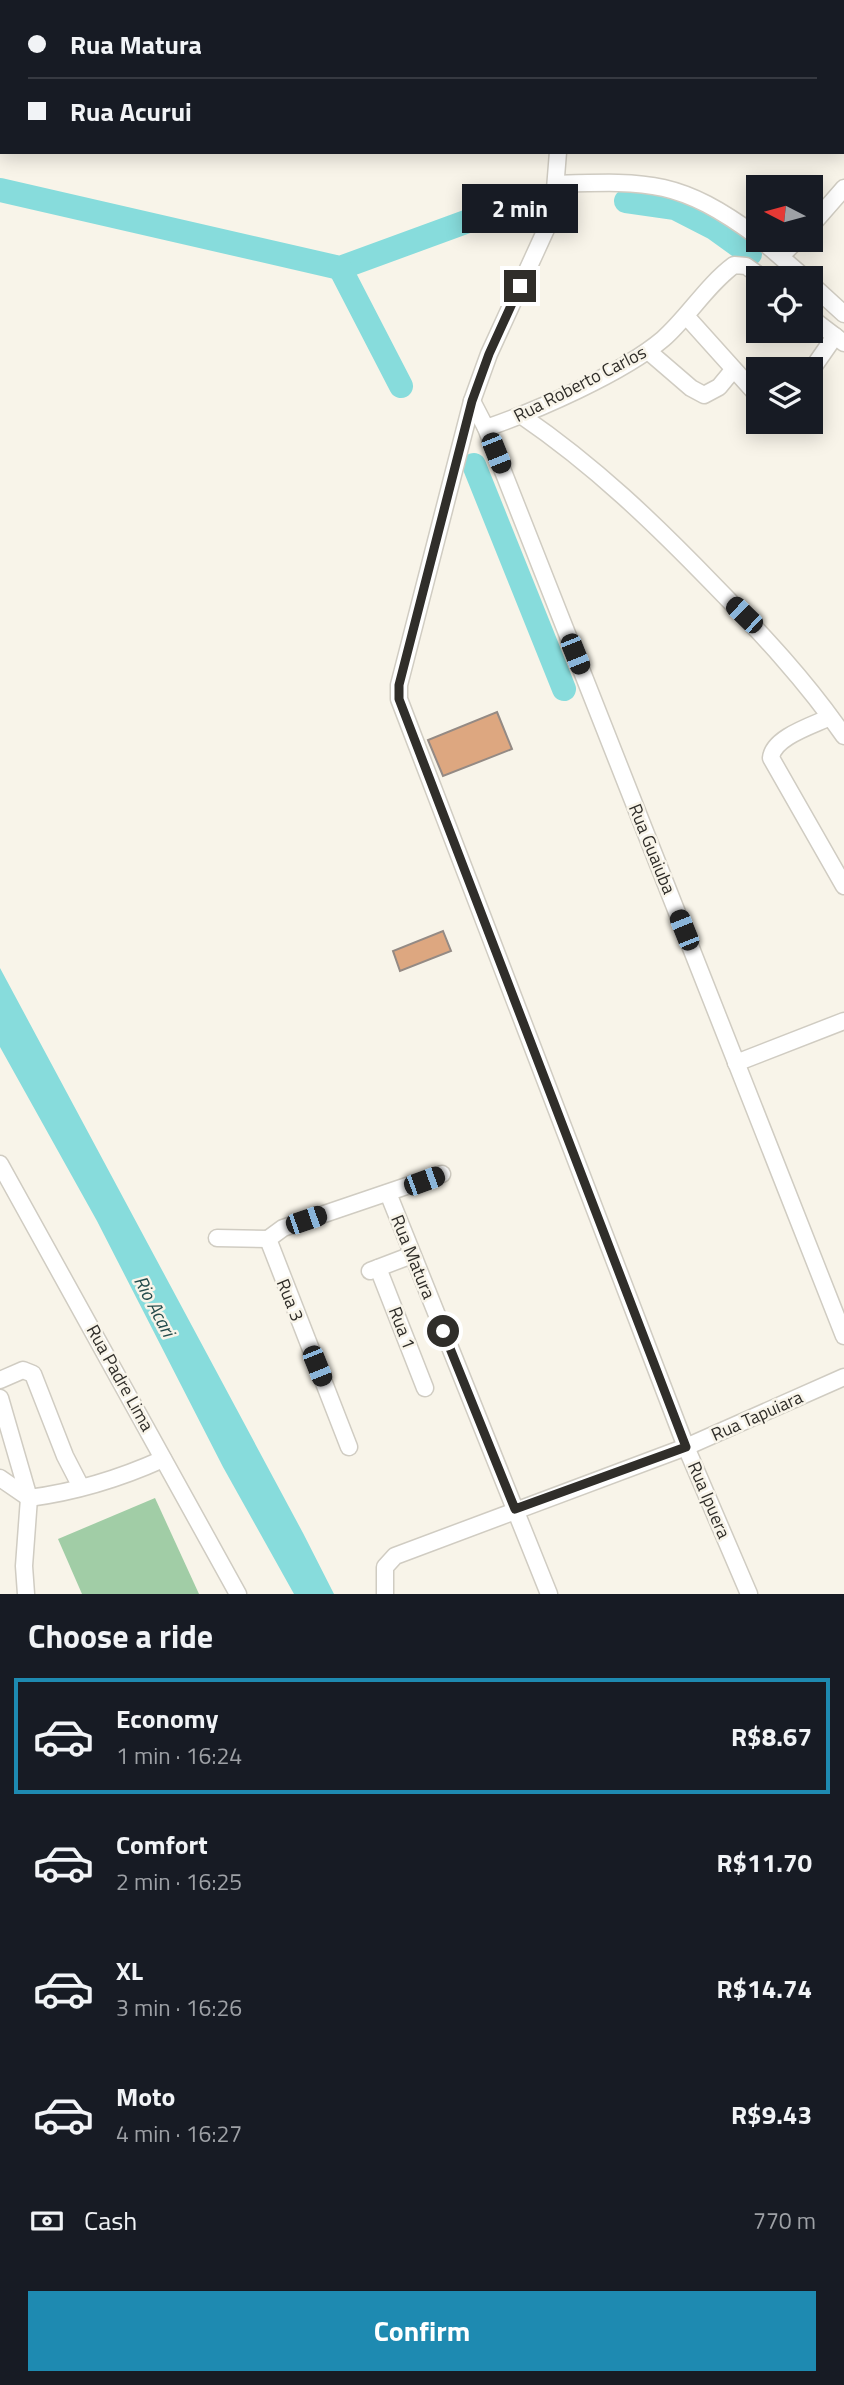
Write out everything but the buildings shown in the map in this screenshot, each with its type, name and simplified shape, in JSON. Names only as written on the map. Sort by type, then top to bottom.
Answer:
[{"type":"street","points":[[472,401],[489,354],[554,214],[558,154]]},
{"type":"street","points":[[556,184],[648,183],[670,187],[689,194],[746,230]]},
{"type":"street","points":[[823,212],[844,188]]},
{"type":"street","points":[[776,252],[792,266]]},
{"type":"street","points":[[781,256],[785,252]]},
{"type":"street","name":"Rua Roberto Carlos","points":[[486,428],[522,416],[648,351],[687,317],[734,265],[746,266]]},
{"type":"street","points":[[823,293],[841,306],[823,316]]},
{"type":"street","points":[[687,317],[746,384]]},
{"type":"street","points":[[823,327],[840,340],[823,358]]},
{"type":"street","points":[[648,351],[691,388],[704,395],[719,387],[733,370]]},
{"type":"street","name":"Rua Guaiuba","points":[[472,401],[486,428],[736,1063],[836,1292],[844,1336]]},
{"type":"street","name":"Rua Ipuera","points":[[472,401],[401,677],[399,699],[686,1447],[749,1594]]},
{"type":"street","points":[[522,416],[572,450],[643,511],[770,641],[844,736]]},
{"type":"street","points":[[830,717],[781,742],[772,752],[771,758],[844,886]]},
{"type":"street","points":[[736,1063],[844,1021]]},
{"type":"street","name":"Rua Padre Lima","points":[[0,1164],[7,1196],[163,1459],[237,1594]]},
{"type":"street","points":[[217,1238],[271,1236],[442,1174]]},
{"type":"street","name":"Rua Matura","points":[[388,1193],[549,1594]]},
{"type":"street","name":"Rua 3","points":[[271,1236],[349,1447]]},
{"type":"street","name":"Rua 1","points":[[412,1255],[374,1270],[425,1388]]},
{"type":"street","points":[[0,1380],[23,1370],[33,1374],[65,1456],[81,1487]]},
{"type":"street","name":"Rua Tapuiara","points":[[385,1594],[385,1567],[394,1556],[686,1447],[844,1377]]},
{"type":"street","points":[[0,1398],[29,1498],[24,1566],[26,1594]]},
{"type":"street","points":[[0,1478],[29,1498],[133,1472],[163,1459]]},
{"type":"green space","points":[[155,1498],[199,1594],[82,1594],[58,1539]]},
{"type":"water","name":"Rio Acari","points":[[0,968],[334,1594],[294,1594],[223,1467],[97,1221],[0,1047]]},
{"type":"waterway","points":[[0,190],[340,268],[531,198]]},
{"type":"waterway","points":[[626,201],[675,208],[714,228],[750,254]]},
{"type":"waterway","points":[[340,268],[401,386]]},
{"type":"waterway","points":[[474,465],[564,689]]},
{"type":"route","points":[[443,1331],[515,1509],[686,1447],[402,714],[399,699],[399,685],[472,401],[489,354],[520,286]]}]
